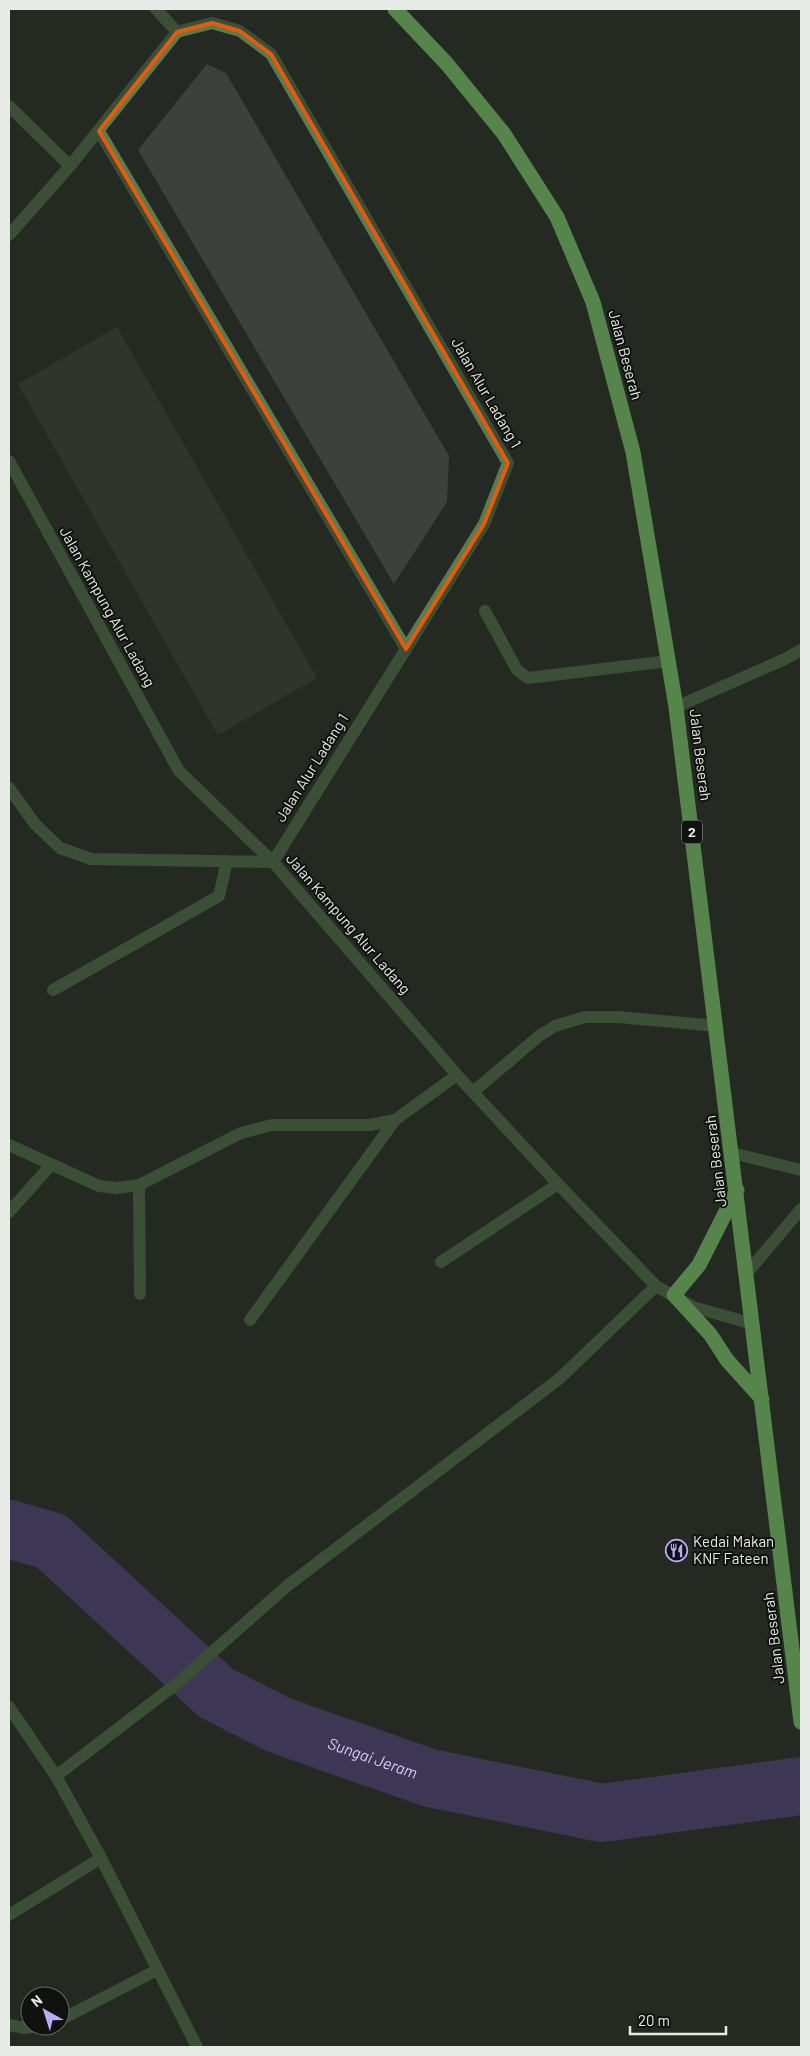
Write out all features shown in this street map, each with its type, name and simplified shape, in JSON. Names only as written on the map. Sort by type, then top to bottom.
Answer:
[{"type":"highway","name":"Jalan Beserah","points":[[395,9],[447,64],[504,134],[557,218],[593,302],[633,452],[676,707],[717,1026],[801,1722]]},
{"type":"highway","points":[[737,1190],[699,1265],[674,1295],[710,1334],[727,1360],[762,1400]]},
{"type":"street","points":[[9,235],[70,166],[177,32],[156,9]]},
{"type":"street","name":"Jalan Alur Ladang 1","points":[[177,32],[212,23],[240,30],[271,54],[508,463],[484,524],[273,862]]},
{"type":"street","points":[[9,106],[70,166]]},
{"type":"street","points":[[98,131],[406,649]]},
{"type":"street","name":"Jalan Kampung Alur Ladang","points":[[9,461],[179,771],[273,862],[473,1092],[656,1286],[693,1307],[753,1324]]},
{"type":"street","points":[[485,611],[517,670],[528,678],[669,661]]},
{"type":"street","points":[[676,707],[785,659],[801,650]]},
{"type":"street","points":[[9,788],[35,824],[60,848],[91,859],[273,862]]},
{"type":"street","points":[[53,990],[219,896],[227,861]]},
{"type":"street","points":[[473,1092],[539,1036],[555,1026],[585,1017],[618,1017],[717,1026]]},
{"type":"street","points":[[250,1320],[395,1120],[457,1074]]},
{"type":"street","points":[[9,1145],[98,1186],[116,1188],[139,1185],[241,1133],[272,1125],[370,1125],[395,1120]]},
{"type":"street","points":[[732,1153],[801,1170]]},
{"type":"street","points":[[9,1212],[51,1165]]},
{"type":"street","points":[[442,1262],[558,1184]]},
{"type":"street","points":[[139,1185],[140,1294]]},
{"type":"street","points":[[747,1273],[801,1209]]},
{"type":"street","points":[[56,1776],[176,1685],[287,1586],[559,1378],[656,1286]]},
{"type":"street","points":[[9,1707],[56,1776],[101,1858],[197,2047]]},
{"type":"street","points":[[9,1915],[101,1858]]},
{"type":"street","points":[[70,2015],[157,1970]]},
{"type":"highlighted area","points":[[212,23],[240,31],[271,54],[508,463],[484,524],[406,649],[99,131],[177,32]]},
{"type":"building","points":[[207,64],[226,73],[449,456],[447,502],[394,584],[138,150]]},
{"type":"building","points":[[117,327],[317,678],[218,735],[18,384]]},
{"type":"waterway","name":"Sungai Jeram","points":[[9,1529],[51,1541],[216,1693],[279,1725],[430,1778],[602,1813],[801,1786]]},
{"type":"place","name":"Kedai Makan KNF Fateen","points":[[677,1551]]}]
